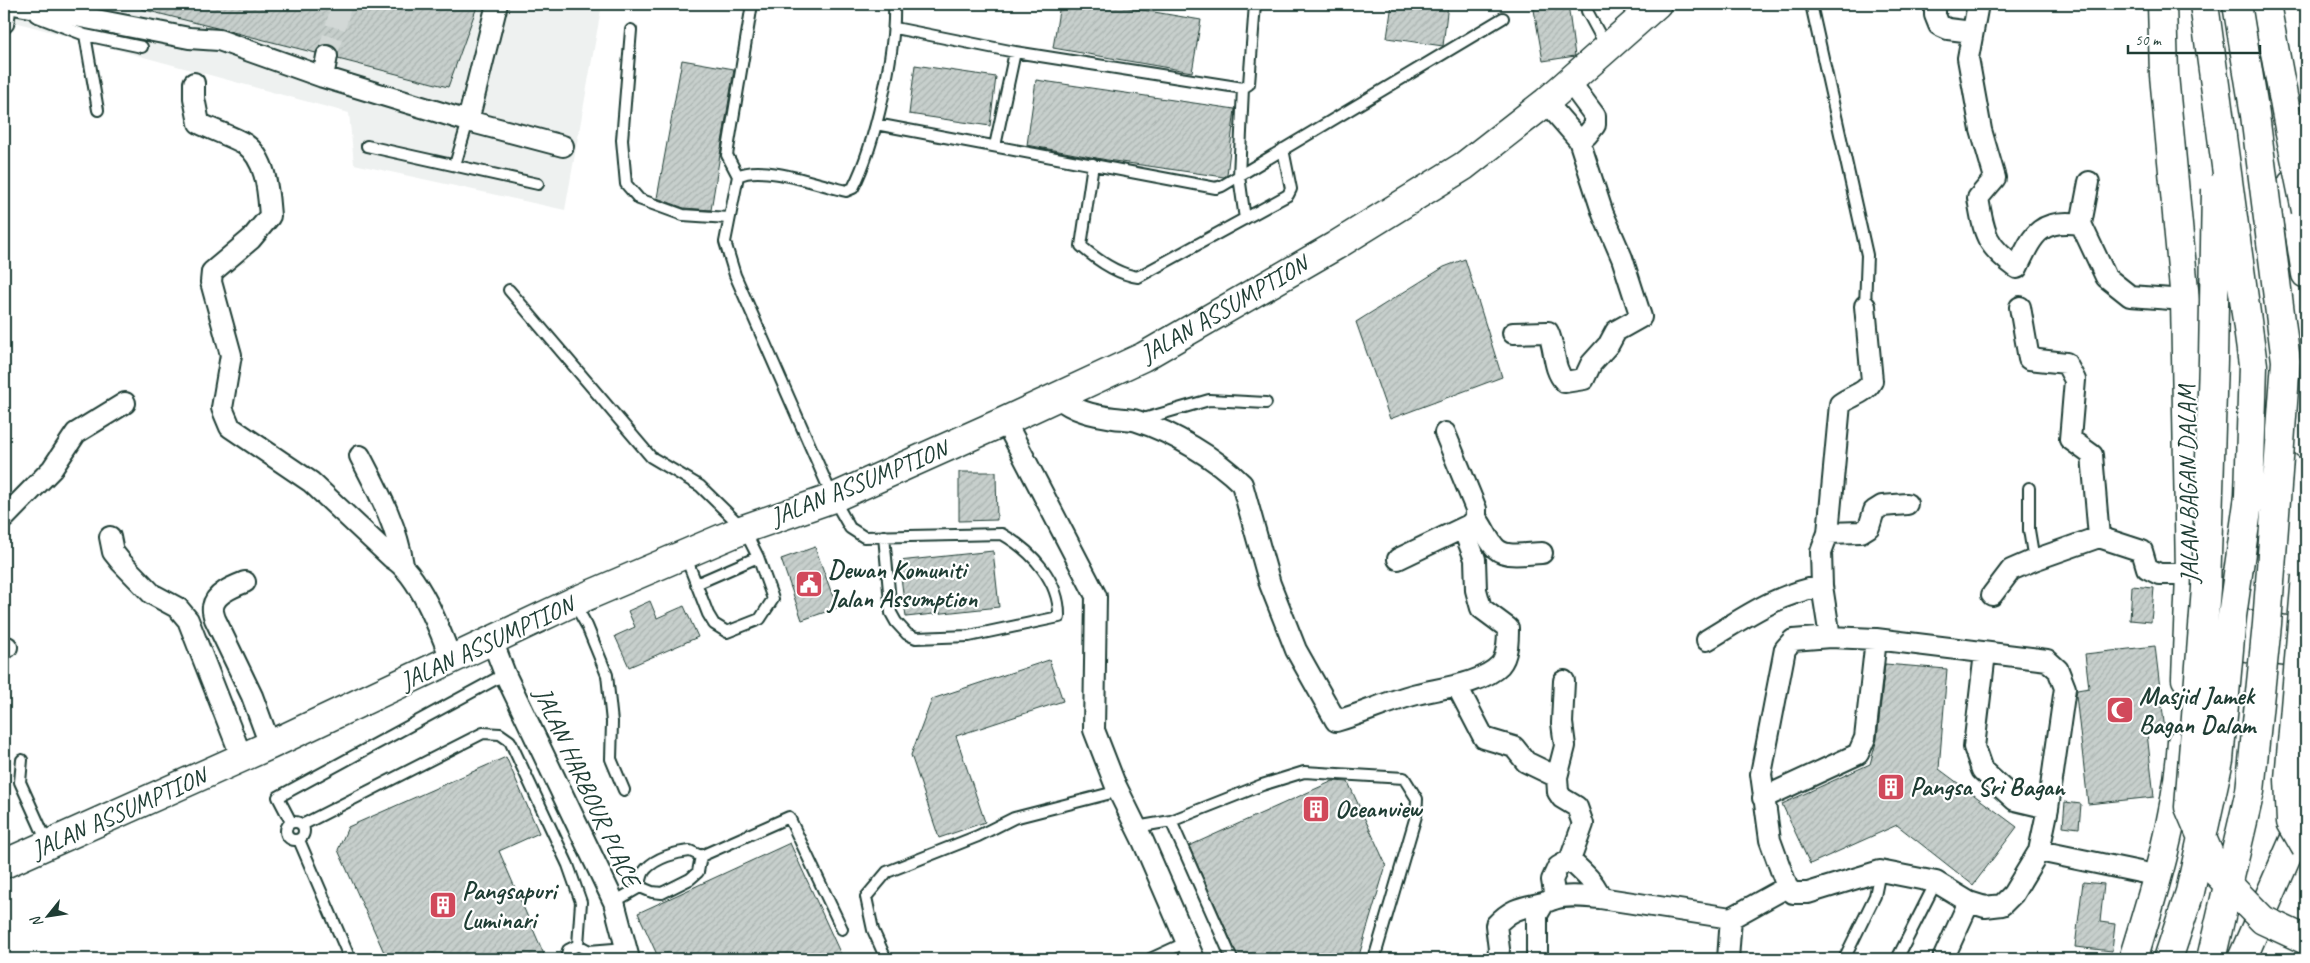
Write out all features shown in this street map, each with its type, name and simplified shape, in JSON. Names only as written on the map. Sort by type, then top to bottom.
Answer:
[{"type":"main road","name":"JALAN ASSUMPTION","points":[[4,864],[242,758],[573,602],[744,529],[833,498],[1057,398],[1143,357],[1335,246],[1464,166],[1570,82],[1657,4]]},
{"type":"main road","name":"JALAN BAGAN DALAM","points":[[2133,959],[2158,876],[2172,817],[2181,752],[2190,583],[2185,300],[2164,75],[2162,4]]},
{"type":"main road","points":[[2168,959],[2190,892],[2219,760],[2232,616],[2250,496],[2253,364],[2204,4]]},
{"type":"main road","points":[[2237,4],[2255,114],[2286,362],[2306,444]]},
{"type":"main road","points":[[2256,4],[2295,129],[2306,274]]},
{"type":"main road","points":[[2266,4],[2306,210]]},
{"type":"main road","points":[[2217,94],[2214,360],[2206,588],[2189,807],[2217,873],[2263,920],[2306,940]]},
{"type":"main road","points":[[2211,959],[2250,791],[2267,624],[2286,362]]},
{"type":"main road","points":[[2306,576],[2289,779],[2291,822],[2306,848]]},
{"type":"main road","points":[[2190,583],[2197,608],[2208,618],[2306,638]]},
{"type":"main road","points":[[2188,648],[2194,643],[2306,638]]},
{"type":"main road","points":[[2242,959],[2305,815],[2306,807]]},
{"type":"street","points":[[12,4],[189,38],[219,40],[323,77],[468,121],[563,146]]},
{"type":"street","points":[[468,121],[497,4]]},
{"type":"street","points":[[1935,4],[1935,15],[1939,25],[1948,29],[1972,32]]},
{"type":"street","points":[[1978,4],[1968,58],[1981,130],[1995,178],[1978,198],[1989,243],[2017,268],[2033,236],[2048,226],[2065,222],[2081,224]]},
{"type":"street","points":[[323,77],[327,56]]},
{"type":"street","points":[[1570,82],[1595,116],[1595,125],[1587,135],[1579,140]]},
{"type":"street","points":[[194,83],[194,98],[199,123],[246,144],[258,160],[266,181],[270,216],[251,239],[212,272],[211,282],[231,356],[222,408],[230,427],[311,482],[392,558],[403,565]]},
{"type":"street","points":[[1513,333],[1548,332],[1552,340],[1558,374],[1565,382],[1584,379],[1592,364],[1609,344],[1616,332],[1641,317],[1622,258],[1603,214],[1579,140],[1546,102]]},
{"type":"street","points":[[2089,182],[2081,224],[2106,278],[2130,296],[2185,300]]},
{"type":"street","points":[[1830,637],[1822,586],[1821,552],[1828,533],[1840,404],[1848,398],[1866,391],[1872,381],[1865,306]]},
{"type":"street","points":[[2020,307],[2029,359],[2066,363],[2075,380],[2070,439],[2092,455],[2099,537]]},
{"type":"street","points":[[1057,398],[1070,408],[1103,417],[1137,421],[1164,432],[1199,451],[1231,473],[1242,484],[1270,584],[1296,650],[1336,721],[1412,695],[1457,686],[1492,671],[1502,664],[1507,647],[1508,628],[1481,608],[1476,590],[1475,559],[1469,523],[1476,509],[1446,433]]},
{"type":"street","points":[[4,518],[52,469],[76,433],[125,404]]},
{"type":"street","points":[[1005,421],[1096,596],[1094,730],[1119,791],[1191,950]]},
{"type":"street","points":[[360,456],[390,516],[400,547],[403,565],[434,615],[452,659]]},
{"type":"street","points":[[1828,533],[1861,532],[1869,527],[1874,511],[1882,506],[1907,504]]},
{"type":"street","points":[[1469,523],[1500,552],[1509,554],[1542,552]]},
{"type":"street","points":[[1398,559],[1469,523]]},
{"type":"street","points":[[110,537],[112,552],[121,562],[152,594],[178,608],[188,620],[242,758]]},
{"type":"street","points":[[1992,595],[2011,570],[2099,537],[2142,551],[2147,568],[2159,574],[2190,583]]},
{"type":"street","points":[[245,582],[228,589],[217,598],[213,607],[215,619],[252,696],[270,745]]},
{"type":"street","points":[[1707,640],[1774,600],[1802,590],[1822,586]]},
{"type":"street","points":[[1830,637],[1876,639],[2047,660],[2058,670],[2065,688],[2048,808],[2039,851],[2013,894],[2002,905],[1985,907],[1969,902],[1936,882],[1880,871],[1808,893],[1792,894],[1787,887],[1770,840],[1761,774],[1785,649],[1793,640],[1830,637]]},
{"type":"street","points":[[1763,798],[1858,754],[1865,738],[1876,639]]},
{"type":"street","name":"JALAN HARBOUR PLACE","points":[[492,640],[505,674],[614,902],[627,954]]},
{"type":"street","points":[[1985,653],[1974,747],[1982,770],[2015,800],[2048,808]]},
{"type":"street","points":[[1537,959],[1537,915],[1550,901],[1552,880],[1558,867],[1570,860],[1583,824],[1577,807],[1562,798],[1558,792],[1557,777],[1565,746],[1562,723],[1564,681]]},
{"type":"street","points":[[1457,686],[1484,738],[1514,747],[1526,762],[1557,777]]},
{"type":"street","points":[[2039,851],[2158,876]]},
{"type":"street","points":[[1570,860],[1593,884],[1600,898]]},
{"type":"street","points":[[1498,959],[1499,948],[1496,925],[1505,915],[1521,906],[1580,896],[1731,918],[1787,887]]},
{"type":"street","points":[[1943,959],[1969,902]]},
{"type":"street","points":[[1728,959],[1731,918]]},
{"type":"lane","points":[[4,29],[8,24],[12,4],[36,16],[85,35],[142,46]]},
{"type":"lane","points":[[752,4],[727,155],[738,176],[728,218],[725,242],[735,274],[833,498],[850,528],[864,537],[884,536],[1002,534],[1022,545],[1054,583],[1059,617],[969,636],[916,638],[907,634],[896,622],[891,612],[884,536]]},
{"type":"lane","points":[[738,176],[746,172],[762,170],[846,192],[853,188],[876,124],[895,28],[894,4]]},
{"type":"lane","points":[[895,28],[1015,52],[1243,88],[1249,84],[1255,4]]},
{"type":"lane","points":[[1811,4],[1867,255],[1865,306]]},
{"type":"lane","points":[[1589,6],[1607,49]]},
{"type":"lane","points":[[876,124],[1216,188],[1503,18]]},
{"type":"lane","points":[[631,30],[622,140],[626,184],[639,199],[684,215],[728,218]]},
{"type":"lane","points":[[85,35],[98,110]]},
{"type":"lane","points":[[996,146],[1015,52]]},
{"type":"lane","points":[[1243,88],[1239,176],[1245,219]]},
{"type":"lane","points":[[455,165],[468,121]]},
{"type":"lane","points":[[367,146],[538,184]]},
{"type":"lane","points":[[1093,164],[1081,246],[1106,265],[1127,276],[1138,277],[1288,195],[1290,189],[1283,149]]},
{"type":"lane","points":[[509,290],[651,457],[700,486],[744,529],[758,557],[773,599],[760,619],[727,632],[714,624],[684,555]]},
{"type":"lane","points":[[1137,421],[1209,400],[1266,403]]},
{"type":"lane","points":[[2029,488],[2030,530],[2034,560]]},
{"type":"lane","points":[[696,584],[758,557]]},
{"type":"lane","points":[[573,602],[587,626],[607,676],[612,722],[611,759],[624,790]]},
{"type":"lane","points":[[291,822],[278,797],[505,674]]},
{"type":"lane","points":[[302,825],[483,733],[500,734],[510,741],[568,865],[581,902],[578,945]]},
{"type":"lane","points":[[22,760],[20,782],[48,845]]},
{"type":"lane","points":[[1136,827],[1171,821],[1262,785],[1304,772],[1404,778],[1417,799],[1416,816],[1374,959]]},
{"type":"lane","points":[[886,959],[873,930],[866,897],[887,872],[978,836],[1014,818],[1119,791]]},
{"type":"lane","points":[[614,902],[640,887],[642,876],[647,868],[677,852],[690,851],[701,856],[789,817],[842,929]]},
{"type":"lane","points":[[1171,821],[1232,959]]},
{"type":"lane","points":[[291,822],[297,822],[302,825],[304,833],[299,840]]},
{"type":"lane","points":[[291,822],[287,827],[286,833],[290,839],[299,840]]},
{"type":"lane","points":[[299,840],[350,959]]},
{"type":"lane","points":[[640,887],[652,892],[662,892],[683,882],[698,872],[701,856]]},
{"type":"lane","points":[[1845,957],[1875,896],[1880,871]]},
{"type":"lane","points":[[1897,959],[1936,882]]},
{"type":"lane","points":[[578,945],[589,955],[627,954]]},
{"type":"lane","points":[[566,959],[568,950],[578,945]]},
{"type":"lane","points":[[1150,959],[1191,950]]},
{"type":"shaded area","points":[[4,4],[602,4],[565,210],[354,164],[349,113],[4,19]]},
{"type":"building","points":[[141,4],[478,4],[448,87],[338,59],[338,52],[330,44],[323,45],[316,53],[141,9]]},
{"type":"building","points":[[1060,4],[1107,4],[1201,20],[1192,72],[1053,48]]},
{"type":"building","points":[[1392,4],[1448,4],[1443,46],[1387,38]]},
{"type":"building","points":[[1533,4],[1568,4],[1575,56],[1543,61]]},
{"type":"building","points":[[682,60],[734,69],[711,210],[684,208],[657,198]]},
{"type":"building","points":[[915,65],[996,77],[990,126],[909,114]]},
{"type":"building","points":[[1036,80],[1235,109],[1227,175],[1224,177],[1107,160],[1027,145]]},
{"type":"building","points":[[1465,259],[1502,377],[1390,419],[1356,322],[1444,267]]},
{"type":"building","points":[[959,472],[996,472],[997,520],[959,521]]},
{"type":"building","name":"Dewan Komuniti Jalan Assumption","points":[[815,547],[837,608],[802,620],[781,559]]},
{"type":"building","points":[[993,551],[999,607],[906,617],[899,561]]},
{"type":"building","points":[[2132,586],[2154,588],[2151,622],[2130,620]]},
{"type":"building","points":[[650,601],[657,618],[684,606],[698,637],[629,667],[615,636],[635,627],[628,611]]},
{"type":"building","name":"Masjid Jamek Bagan Dalam","points":[[2155,646],[2165,731],[2147,733],[2154,797],[2088,804],[2076,695],[2077,690],[2089,688],[2085,654]]},
{"type":"building","points":[[1049,660],[1063,701],[956,736],[985,822],[939,838],[911,755],[932,699]]},
{"type":"building","name":"Pangsa Sri Bagan","points":[[1885,664],[1947,669],[1939,769],[2017,827],[1973,885],[1897,825],[1810,864],[1782,804],[1870,764],[1877,739]]},
{"type":"building","name":"Pangsapuri Luminari","points":[[506,757],[539,833],[499,851],[546,959],[387,959],[338,850],[348,827]]},
{"type":"building","points":[[1333,781],[1348,782],[1386,865],[1358,959],[1239,959],[1189,846]]},
{"type":"building","points":[[2065,802],[2081,804],[2079,828],[2063,826]]},
{"type":"building","points":[[790,843],[843,959],[659,959],[638,913]]},
{"type":"building","points":[[2083,882],[2104,884],[2100,922],[2115,924],[2112,951],[2075,947]]},
{"type":"tunnel","points":[[327,56],[342,4]]},
{"type":"place","name":"Dewan Komuniti Jalan Assumption","points":[[809,584]]},
{"type":"place","name":"Masjid Jamek Bagan Dalam","points":[[2120,710]]},
{"type":"place","name":"Pangsa Sri Bagan","points":[[1891,787]]},
{"type":"place","name":"Oceanview","points":[[1316,809]]},
{"type":"place","name":"Pangsapuri Luminari","points":[[443,905]]}]
